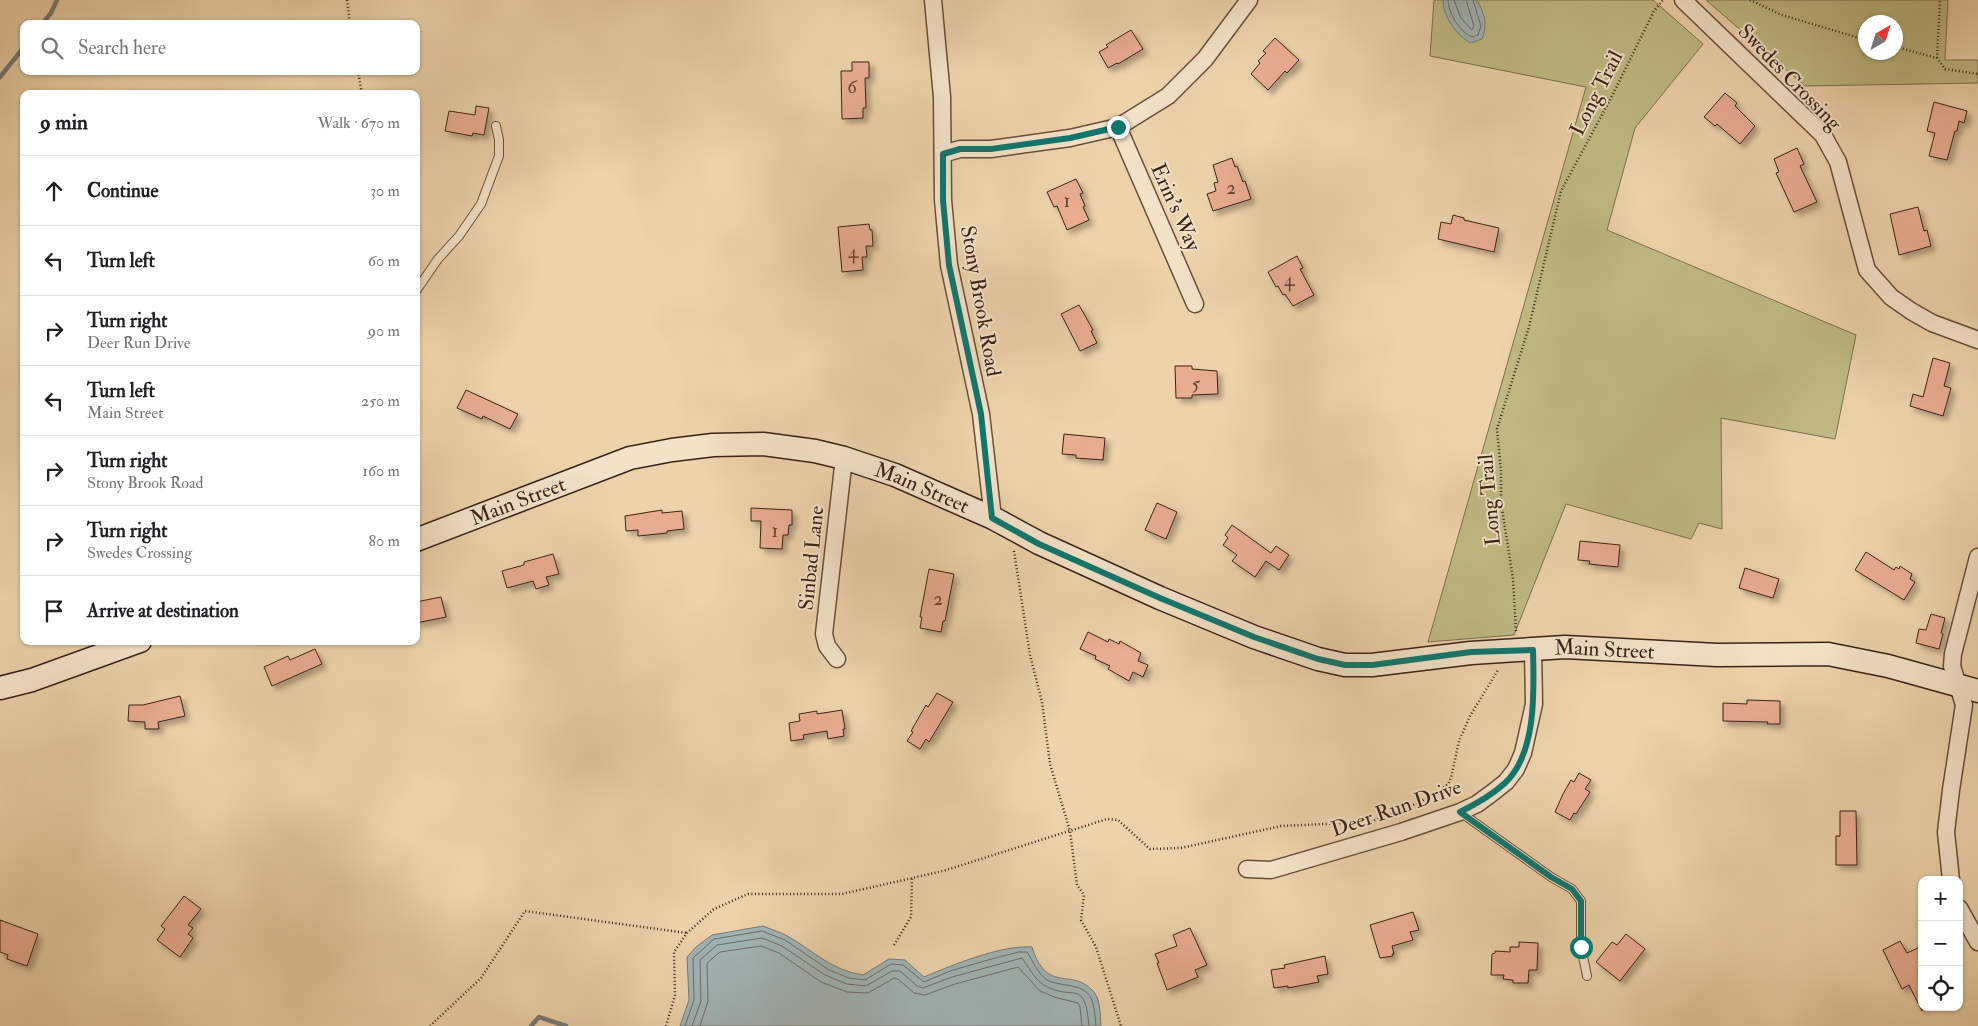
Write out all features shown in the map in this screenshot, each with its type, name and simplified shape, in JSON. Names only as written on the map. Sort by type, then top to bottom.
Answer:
[{"type":"main road","name":"Main Street","points":[[420,538],[630,458],[646,454],[714,445],[763,444],[815,451],[844,458],[895,475],[992,518],[1039,544],[1160,598],[1254,637],[1318,659],[1345,665],[1372,665],[1471,652],[1565,647],[1717,655],[1828,654],[1888,666],[1968,689]]},
{"type":"main road","points":[[0,688],[32,680],[129,645]]},
{"type":"street","name":"Stony Brook Road","points":[[933,0],[942,97],[943,200],[949,265],[981,414],[992,518]]},
{"type":"street","points":[[943,154],[960,149],[991,149],[1070,138],[1118,127],[1168,96],[1205,59],[1249,0]]},
{"type":"street","name":"Swedes Crossing","points":[[1683,0],[1823,135],[1838,162],[1867,270],[1892,297],[1911,311],[1932,324],[1978,340]]},
{"type":"street","name":"Erin's Way","points":[[1118,127],[1195,304]]},
{"type":"street","name":"Sinbad Lane","points":[[837,659],[827,646],[824,634],[844,458]]},
{"type":"street","points":[[1951,876],[1946,832],[1964,705],[1968,689],[1952,666],[1953,654],[1978,557]]},
{"type":"street","name":"Deer Run Drive","points":[[1247,869],[1271,870],[1401,832],[1460,812],[1477,804],[1506,782],[1516,768],[1523,753],[1534,704],[1533,650]]},
{"type":"street","points":[[1963,915],[1978,942]]},
{"type":"lane","points":[[420,285],[438,259],[459,236],[481,204],[499,156],[499,140],[496,126]]},
{"type":"lane","points":[[1460,812],[1551,877],[1572,889],[1581,901],[1581,947],[1588,976]]},
{"type":"path","points":[[347,0],[350,20]]},
{"type":"path","name":"Long Trail","points":[[1070,831],[1107,819],[1118,820],[1150,849],[1182,848],[1281,826],[1370,822],[1403,810],[1437,793],[1448,784],[1459,741],[1470,716],[1500,668],[1516,634],[1513,579],[1502,511],[1501,471],[1496,429],[1530,327],[1561,191],[1611,98],[1654,11],[1663,0]]},
{"type":"path","points":[[1750,0],[1782,15],[1858,38]]},
{"type":"path","points":[[1936,58],[1940,0]]},
{"type":"path","points":[[1903,49],[1936,58],[1945,70],[1978,74]]},
{"type":"path","points":[[359,75],[361,90]]},
{"type":"path","points":[[1013,529],[1014,549],[1030,655],[1042,702],[1050,764],[1070,831],[1077,885],[1084,895],[1080,920],[1096,948],[1121,1026]]},
{"type":"path","points":[[666,1026],[675,995],[674,952],[687,933],[714,909],[748,894],[842,894],[943,871],[1070,831]]},
{"type":"path","points":[[894,945],[911,917],[912,878]]},
{"type":"path","points":[[430,1026],[481,978],[524,910],[687,933]]},
{"type":"shaded area","points":[[1434,0],[1653,0],[1703,44],[1635,128],[1607,230],[1856,335],[1835,439],[1721,418],[1722,529],[1699,523],[1691,539],[1566,504],[1514,635],[1428,642],[1586,87],[1430,56]]},
{"type":"shaded area","points":[[1706,0],[1948,0],[1945,60],[1978,60],[1978,83],[1805,86]]},
{"type":"water","points":[[1443,0],[1477,0],[1485,19],[1482,39],[1471,43],[1456,31],[1445,13]]},
{"type":"water","points":[[763,926],[786,935],[832,965],[863,975],[889,959],[905,960],[924,977],[991,952],[1019,947],[1032,947],[1044,970],[1059,978],[1083,983],[1094,992],[1097,996],[1101,1026],[680,1026],[689,1000],[687,957],[696,947],[712,935]]},
{"type":"building","points":[[1131,30],[1143,49],[1108,68],[1099,52],[1108,47],[1106,45]]},
{"type":"building","points":[[1275,38],[1299,60],[1287,73],[1285,71],[1268,90],[1251,74],[1260,63],[1258,61],[1266,53],[1263,51]]},
{"type":"building","points":[[852,62],[869,62],[869,78],[865,78],[866,108],[863,108],[863,118],[842,119],[841,71],[852,71]]},
{"type":"building","points":[[1725,93],[1737,103],[1735,106],[1755,126],[1740,144],[1717,124],[1715,126],[1704,117]]},
{"type":"building","points":[[1934,102],[1967,111],[1964,123],[1959,121],[1947,160],[1929,156],[1935,133],[1927,131]]},
{"type":"building","points":[[476,106],[489,108],[484,135],[473,133],[472,136],[445,131],[449,111],[475,115]]},
{"type":"building","points":[[1797,148],[1804,164],[1800,166],[1817,202],[1794,212],[1776,173],[1779,172],[1774,159]]},
{"type":"building","points":[[1232,158],[1243,182],[1245,181],[1251,199],[1213,211],[1207,194],[1216,191],[1214,183],[1218,182],[1213,165]]},
{"type":"building","points":[[1076,179],[1083,193],[1080,194],[1089,220],[1067,230],[1057,206],[1054,207],[1047,192]]},
{"type":"building","points":[[1918,207],[1924,231],[1927,230],[1931,246],[1899,255],[1890,214]]},
{"type":"building","points":[[1453,215],[1464,218],[1464,220],[1499,228],[1494,252],[1438,239],[1441,222],[1451,224]]},
{"type":"building","points":[[869,224],[870,230],[872,230],[873,246],[866,246],[867,257],[862,257],[863,270],[842,272],[838,227]]},
{"type":"building","points":[[1297,256],[1303,268],[1300,269],[1314,295],[1293,306],[1278,286],[1276,287],[1268,272]]},
{"type":"building","points":[[1079,305],[1093,330],[1091,331],[1097,343],[1080,351],[1061,314]]},
{"type":"building","points":[[1933,358],[1950,363],[1944,386],[1951,388],[1943,416],[1910,406],[1913,394],[1923,397]]},
{"type":"building","points":[[1175,366],[1192,366],[1192,369],[1217,371],[1218,394],[1192,395],[1192,398],[1176,398]]},
{"type":"building","points":[[466,390],[518,414],[510,429],[483,416],[482,419],[457,408]]},
{"type":"building","points":[[1064,434],[1105,438],[1103,460],[1076,458],[1076,455],[1062,454]]},
{"type":"building","points":[[1157,503],[1177,512],[1166,539],[1145,530]]},
{"type":"building","points":[[751,508],[792,510],[792,525],[789,525],[788,535],[783,535],[782,549],[760,548],[761,521],[751,521]]},
{"type":"building","points":[[662,510],[662,513],[682,511],[684,529],[638,536],[638,530],[626,531],[625,516]]},
{"type":"building","points":[[1232,525],[1271,553],[1276,546],[1289,555],[1279,570],[1266,561],[1255,577],[1232,561],[1237,555],[1223,545],[1228,538],[1225,535]]},
{"type":"building","points":[[1580,541],[1620,545],[1618,567],[1589,564],[1590,561],[1578,560]]},
{"type":"building","points":[[1866,552],[1894,570],[1896,567],[1899,569],[1900,566],[1912,574],[1910,579],[1915,582],[1904,600],[1855,570]]},
{"type":"building","points":[[553,554],[559,574],[546,577],[549,585],[536,589],[533,581],[507,588],[502,571],[524,565],[524,562]]},
{"type":"building","points":[[1745,568],[1779,579],[1773,598],[1739,588]]},
{"type":"building","points":[[929,569],[954,574],[941,632],[920,628],[922,617],[920,617]]},
{"type":"building","points":[[441,597],[446,617],[420,622],[420,601]]},
{"type":"building","points":[[1931,614],[1945,618],[1939,649],[1916,643],[1919,629],[1926,630]]},
{"type":"building","points":[[1088,632],[1108,642],[1109,639],[1119,644],[1120,641],[1141,653],[1138,661],[1148,665],[1143,677],[1133,672],[1129,681],[1108,669],[1110,666],[1095,659],[1096,656],[1080,649]]},
{"type":"building","points":[[315,649],[322,664],[272,686],[264,667],[288,656],[290,660]]},
{"type":"building","points":[[937,693],[953,702],[929,742],[926,739],[920,749],[907,741],[926,705],[928,707]]},
{"type":"building","points":[[180,696],[185,716],[158,722],[159,729],[145,729],[145,722],[128,721],[129,705],[143,705]]},
{"type":"building","points":[[1747,700],[1780,701],[1780,724],[1723,721],[1723,703],[1747,704]]},
{"type":"building","points":[[842,710],[845,729],[843,729],[844,736],[828,739],[827,731],[803,735],[804,739],[791,741],[789,723],[800,721],[799,714],[817,711],[817,714]]},
{"type":"building","points":[[1579,773],[1591,780],[1585,789],[1590,792],[1570,820],[1555,812],[1571,780],[1574,782]]},
{"type":"building","points":[[1840,811],[1856,811],[1857,865],[1836,865],[1836,836],[1840,836]]},
{"type":"building","points":[[184,896],[201,909],[188,925],[193,928],[188,934],[193,938],[180,957],[157,940],[165,929],[161,926]]},
{"type":"building","points":[[1413,912],[1419,930],[1410,932],[1413,940],[1392,946],[1393,956],[1380,958],[1370,925]]},
{"type":"building","points":[[0,920],[38,934],[27,966],[7,959],[8,955],[0,952]]},
{"type":"building","points":[[1190,928],[1207,965],[1195,970],[1198,977],[1167,990],[1155,954],[1177,946],[1173,935]]},
{"type":"building","points":[[1626,934],[1645,949],[1620,981],[1596,962],[1612,942],[1617,945]]},
{"type":"building","points":[[1900,941],[1907,953],[1918,948],[1918,1003],[1909,985],[1902,989],[1883,950]]},
{"type":"building","points":[[1519,942],[1538,943],[1537,970],[1529,970],[1528,983],[1513,983],[1513,980],[1503,979],[1504,975],[1491,975],[1492,954],[1495,951],[1510,952],[1510,947],[1519,947]]},
{"type":"building","points":[[1325,956],[1328,974],[1317,976],[1319,982],[1288,988],[1288,986],[1274,988],[1271,970],[1285,968],[1284,965]]},
{"type":"waterway","points":[[45,20],[57,0]]},
{"type":"waterway","points":[[0,77],[20,52]]},
{"type":"waterway","points":[[531,1026],[539,1017],[566,1026]]},
{"type":"route","points":[[1118,127],[1070,138],[991,149],[960,149],[943,154],[943,200],[949,265],[981,414],[992,518],[1039,544],[1160,598],[1254,637],[1318,659],[1345,665],[1372,665],[1471,652],[1533,650],[1534,704],[1523,753],[1516,768],[1506,782],[1477,804],[1460,812],[1551,877],[1572,889],[1581,901],[1581,947]]}]
